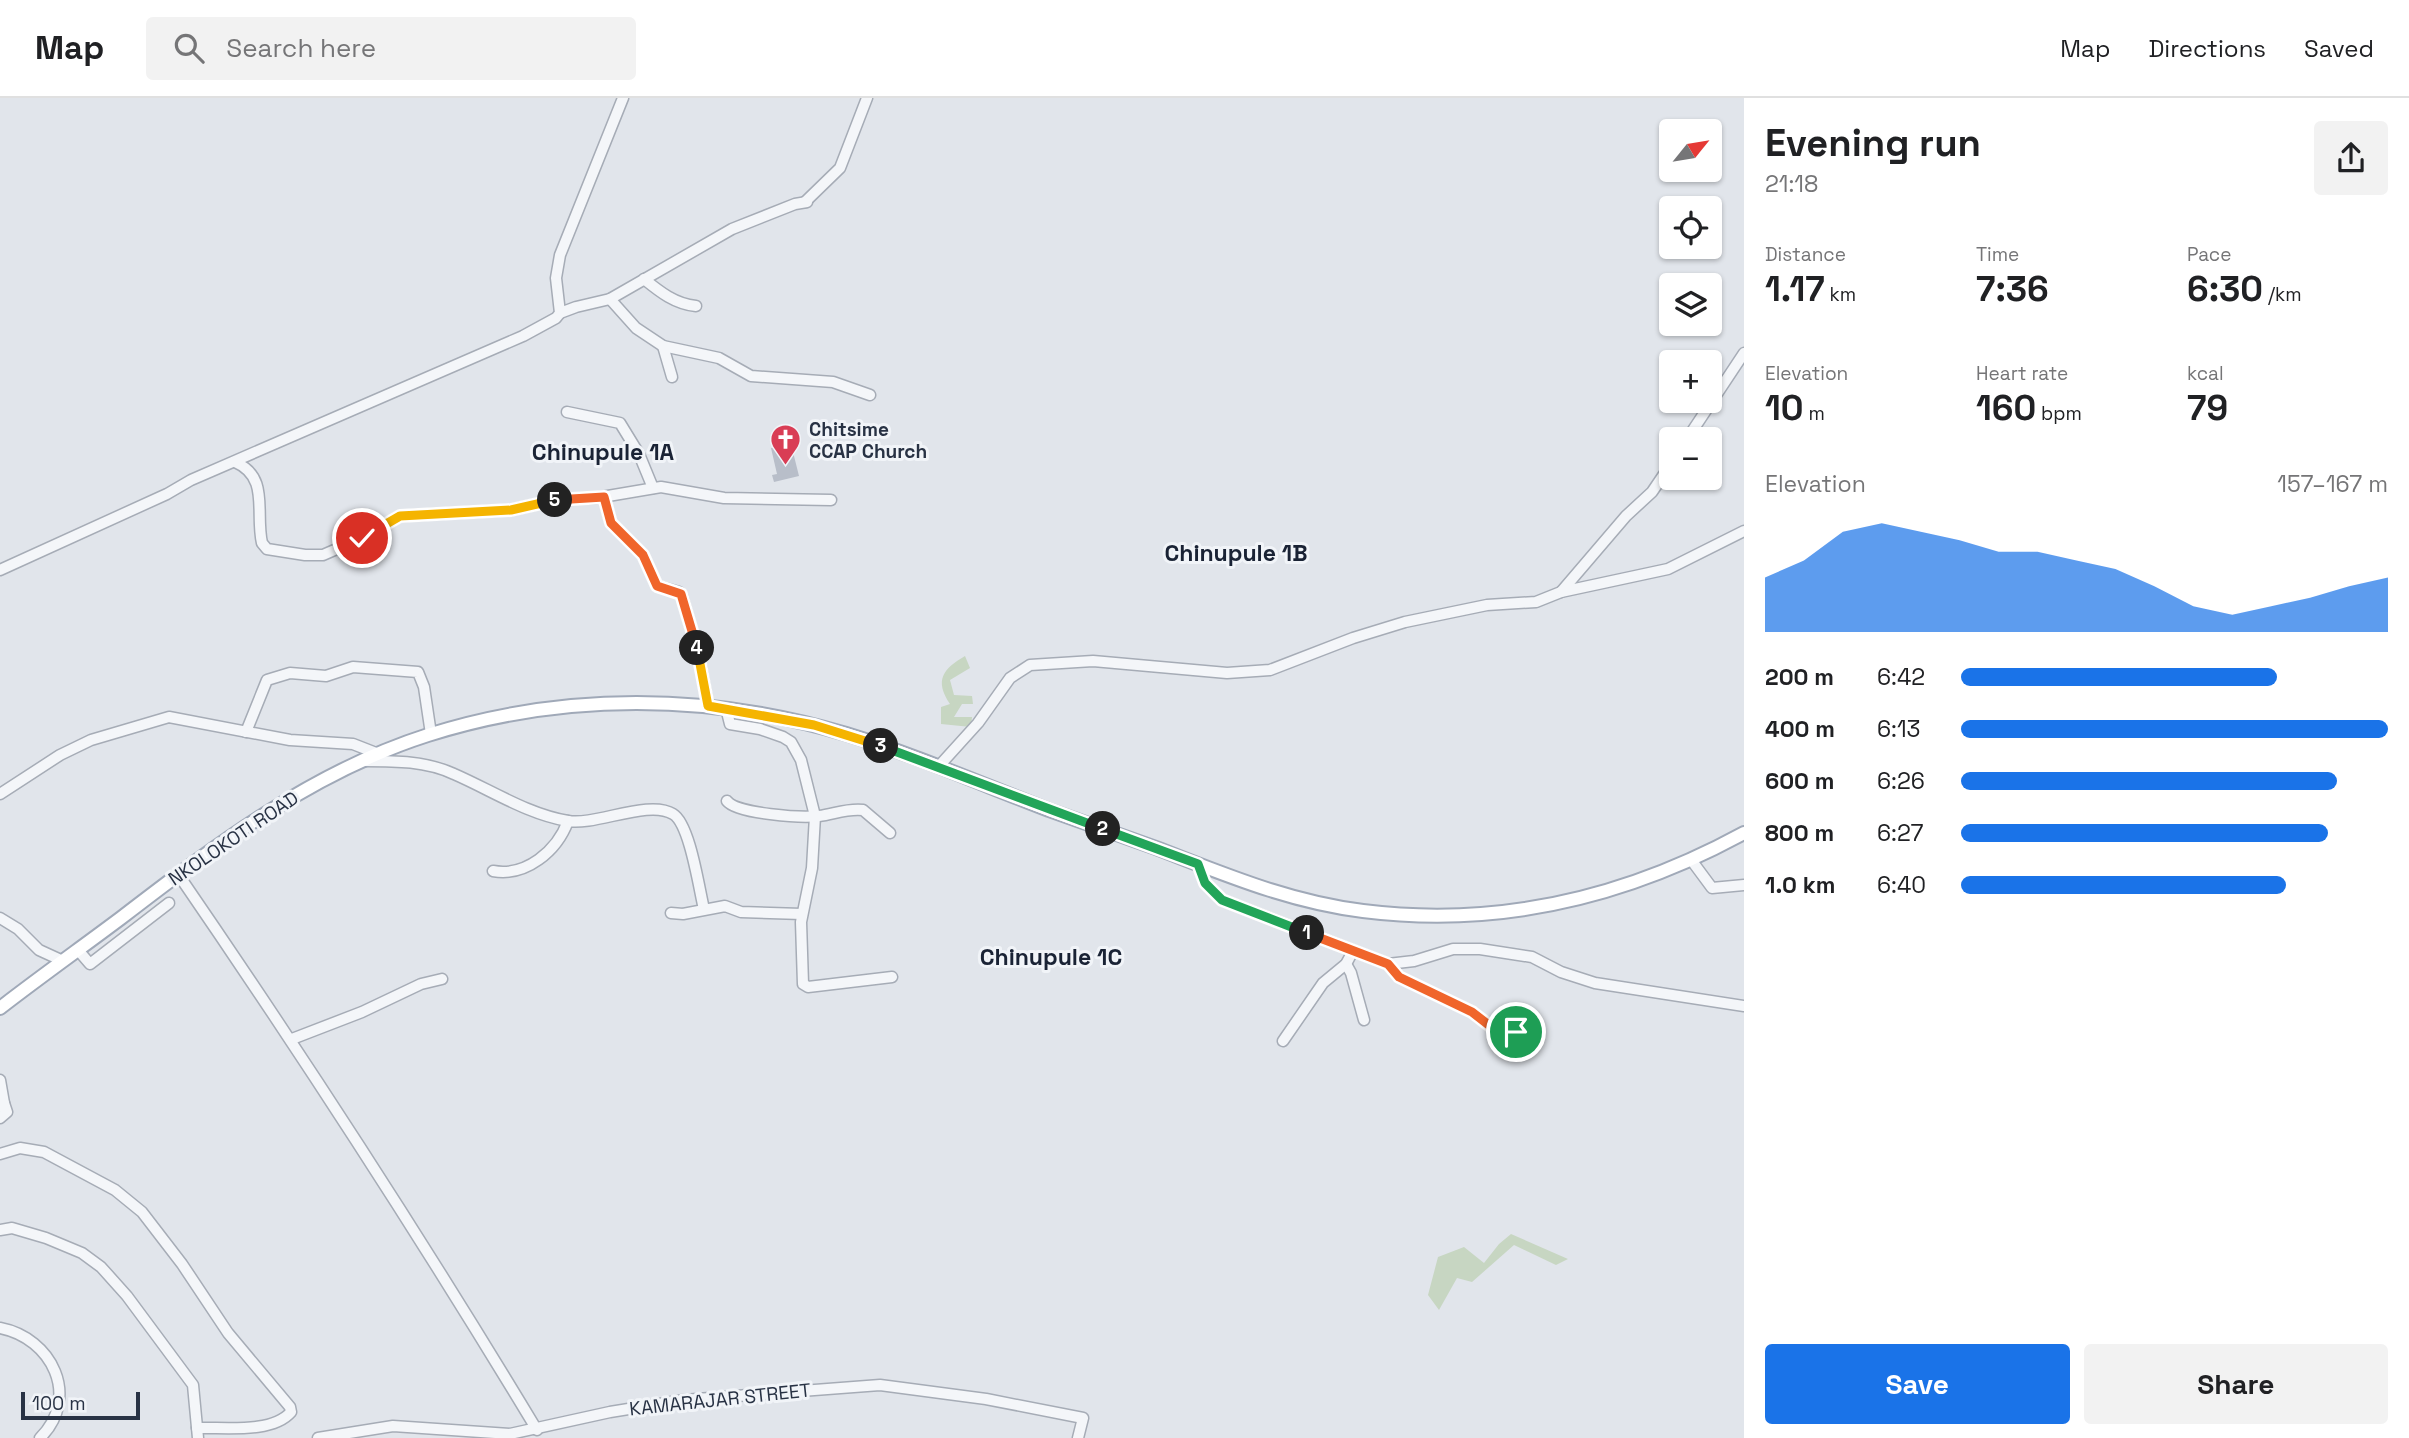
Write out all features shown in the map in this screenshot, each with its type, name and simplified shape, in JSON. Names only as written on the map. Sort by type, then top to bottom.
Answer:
[{"type":"main road","name":"NKOLOKOTI ROAD","points":[[0,1008],[266,811],[361,760],[431,734],[541,709],[604,702],[708,706],[814,725],[939,766],[1275,893],[1362,911],[1463,915],[1530,910],[1617,889],[1692,861],[1744,833]]},
{"type":"street","points":[[560,313],[556,278],[560,255],[623,98]]},
{"type":"street","points":[[0,570],[167,494],[191,480],[523,337],[560,313],[610,299],[732,229],[806,202],[840,168],[867,98]]},
{"type":"street","points":[[644,279],[684,305],[696,306]]},
{"type":"street","points":[[610,299],[629,323],[663,346],[719,358],[751,376],[833,382],[870,395]]},
{"type":"street","points":[[663,346],[672,377]]},
{"type":"street","points":[[1694,427],[1744,353]]},
{"type":"street","points":[[567,412],[620,423],[639,454],[653,488]]},
{"type":"street","points":[[235,462],[251,470],[257,482],[262,543],[267,549],[305,555],[323,555],[348,545],[400,516],[511,510],[559,499],[604,497],[653,488],[676,488],[724,498],[831,500]]},
{"type":"street","points":[[1561,592],[1659,482]]},
{"type":"street","points":[[604,497],[611,523],[643,555],[657,586],[679,592],[682,596],[699,657],[708,706]]},
{"type":"street","points":[[939,766],[978,723],[1010,678],[1030,665],[1093,661],[1213,672],[1258,672],[1286,666],[1353,638],[1405,622],[1477,607],[1536,602],[1561,592],[1668,569],[1744,531]]},
{"type":"street","points":[[246,732],[267,680],[290,673],[326,676],[353,667],[418,672],[424,687],[431,734]]},
{"type":"street","points":[[726,708],[728,722],[732,725],[772,732],[791,742],[802,760],[815,817],[812,868],[802,914],[803,984],[805,987],[892,977]]},
{"type":"street","points":[[0,794],[77,746],[169,717],[290,740],[353,744],[376,753]]},
{"type":"street","points":[[361,760],[411,762],[441,769],[499,797],[568,821],[640,811],[664,810],[677,815],[691,852],[704,909]]},
{"type":"street","points":[[727,801],[740,809],[815,817],[863,810],[890,833]]},
{"type":"street","points":[[493,871],[514,871],[531,864],[556,844],[568,821]]},
{"type":"street","points":[[1692,861],[1712,888],[1744,885]]},
{"type":"street","points":[[1198,864],[1205,883],[1222,900],[1388,964],[1414,961],[1453,949],[1480,949],[1532,957],[1561,972],[1595,983],[1744,1006]]},
{"type":"street","points":[[178,874],[292,1040],[460,1303],[537,1430]]},
{"type":"street","points":[[78,950],[90,964],[169,903]]},
{"type":"street","points":[[671,913],[683,914],[725,906],[741,912],[802,914]]},
{"type":"street","points":[[0,918],[18,929],[39,950],[63,961]]},
{"type":"street","points":[[1283,1041],[1323,983],[1346,964],[1353,951]]},
{"type":"street","points":[[1346,964],[1364,1020]]},
{"type":"street","points":[[1388,964],[1399,977],[1472,1012],[1499,1033],[1528,1029]]},
{"type":"street","points":[[292,1040],[362,1012],[421,984],[442,979]]},
{"type":"street","points":[[0,1080],[2,1105],[7,1112],[0,1118]]},
{"type":"street","points":[[0,1154],[20,1148],[44,1152],[115,1191],[142,1212],[238,1345],[290,1407],[291,1412],[279,1422],[242,1430],[197,1433],[193,1385],[127,1296],[101,1267],[82,1253],[46,1238],[12,1228],[0,1230]]},
{"type":"street","points":[[0,1328],[30,1339],[45,1355],[58,1378],[62,1394],[60,1405],[40,1438]]},
{"type":"street","name":"KAMARAJAR STREET","points":[[318,1438],[393,1426],[498,1434],[537,1430],[610,1412],[684,1400],[880,1385],[986,1399],[1083,1418],[1078,1438]]},
{"type":"green space","points":[[965,656],[970,668],[950,680],[954,695],[972,696],[973,704],[962,704],[954,717],[972,717],[971,727],[941,724],[941,707],[950,704],[942,688],[943,676]]},
{"type":"green space","points":[[1511,1234],[1568,1259],[1556,1265],[1514,1245],[1472,1282],[1457,1278],[1439,1310],[1428,1295],[1438,1257],[1464,1247],[1484,1263]]},
{"type":"building","name":"Chitsime CCAP Church","points":[[791,444],[799,476],[774,482],[772,475],[777,474],[771,448]]},
{"type":"place","name":"Chitsime CCAP Church","points":[[786,467]]},
{"type":"district","name":"Chinupule 1A","points":[[603,452]]},
{"type":"district","name":"Chinupule 1B","points":[[1236,553]]},
{"type":"district","name":"Chinupule 1C","points":[[1051,957]]},
{"type":"route","points":[[362,538],[400,516],[511,510],[559,499],[604,497],[611,523],[643,555],[657,586],[679,592],[682,596],[699,657],[708,706],[814,725],[893,749],[1198,864],[1205,883],[1214,895],[1222,900],[1388,964],[1399,977],[1472,1012],[1495,1031],[1505,1034],[1516,1032]]}]
